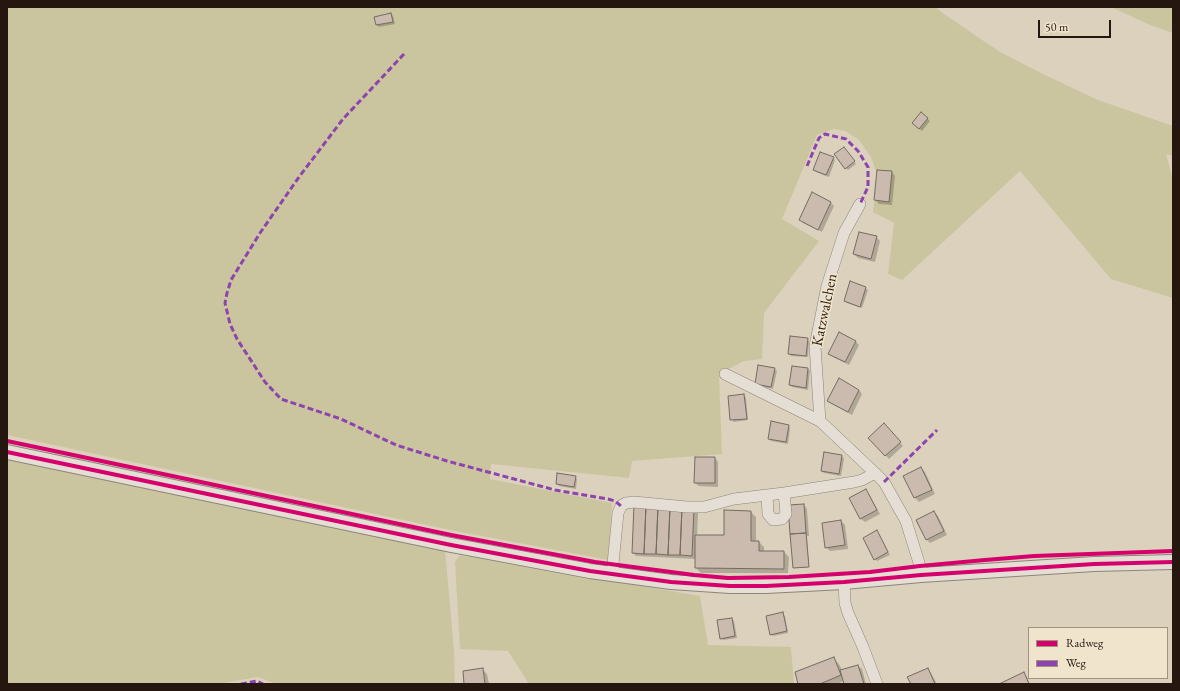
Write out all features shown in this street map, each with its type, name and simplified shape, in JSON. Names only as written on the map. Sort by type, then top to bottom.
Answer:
[{"type":"street","name":"Katzwalchen","points":[[820,421],[815,346],[827,286],[844,233],[860,204]]},
{"type":"street","points":[[725,374],[820,421],[884,482],[906,521],[920,566],[921,575]]},
{"type":"street","points":[[7,452],[451,545],[613,575],[671,582],[730,586],[766,586],[844,582],[921,575],[1094,564],[1173,562]]},
{"type":"street","points":[[613,575],[618,513],[621,506],[626,503],[634,502],[687,507],[704,507],[734,499],[854,482],[862,480],[875,473]]},
{"type":"street","points":[[767,495],[768,514],[773,520],[782,519],[786,514],[784,493]]},
{"type":"street","points":[[844,582],[845,603],[848,613],[877,684]]},
{"type":"shaded area","points":[[7,7],[935,7],[1000,52],[1043,74],[1098,100],[1173,126],[1173,156],[1166,154],[1173,180],[1173,298],[1111,279],[1020,171],[902,280],[888,274],[894,223],[873,212],[877,174],[871,157],[859,140],[845,131],[834,129],[817,135],[782,219],[819,241],[764,313],[762,359],[744,361],[719,374],[722,454],[632,461],[629,478],[491,464],[490,479],[612,503],[609,560],[450,530],[7,435]]},
{"type":"shaded area","points":[[1111,7],[1173,7],[1173,33],[1150,25]]},
{"type":"shaded area","points":[[7,458],[445,550],[454,650],[455,684],[276,684],[258,677],[218,684],[7,684]]},
{"type":"shaded area","points":[[460,555],[700,596],[708,645],[791,647],[794,684],[529,684],[508,651],[460,649],[455,562]]},
{"type":"building","points":[[391,13],[393,22],[376,25],[374,17]]},
{"type":"building","points":[[921,112],[928,118],[919,129],[912,123]]},
{"type":"building","points":[[844,147],[855,161],[845,169],[834,154]]},
{"type":"building","points":[[820,152],[834,157],[826,175],[813,170]]},
{"type":"building","points":[[877,170],[892,171],[889,202],[874,200]]},
{"type":"building","points":[[812,192],[831,202],[818,230],[799,220]]},
{"type":"building","points":[[859,232],[877,236],[871,259],[853,254]]},
{"type":"building","points":[[850,281],[866,287],[860,307],[844,301]]},
{"type":"building","points":[[839,332],[856,341],[845,362],[828,354]]},
{"type":"building","points":[[790,336],[808,338],[806,356],[788,354]]},
{"type":"building","points":[[758,365],[775,368],[771,387],[755,384]]},
{"type":"building","points":[[792,366],[808,368],[806,388],[789,385]]},
{"type":"building","points":[[839,378],[859,390],[848,412],[827,401]]},
{"type":"building","points":[[744,394],[747,419],[730,420],[728,396]]},
{"type":"building","points":[[771,421],[789,425],[786,442],[768,439]]},
{"type":"building","points":[[884,423],[901,442],[885,456],[868,438]]},
{"type":"building","points":[[824,452],[842,455],[839,474],[821,471]]},
{"type":"building","points":[[695,457],[715,457],[715,483],[694,483]]},
{"type":"building","points":[[921,467],[932,490],[914,498],[903,476]]},
{"type":"building","points":[[557,473],[576,476],[574,487],[556,484]]},
{"type":"building","points":[[866,489],[877,510],[860,519],[849,498]]},
{"type":"building","points":[[804,504],[806,533],[790,534],[788,505]]},
{"type":"building","points":[[634,505],[646,505],[644,554],[632,553]]},
{"type":"building","points":[[646,505],[658,506],[656,554],[644,554]]},
{"type":"building","points":[[658,506],[670,507],[668,555],[656,554]]},
{"type":"building","points":[[670,507],[682,507],[680,555],[668,555]]},
{"type":"building","points":[[682,507],[694,508],[692,556],[680,555]]},
{"type":"building","points":[[724,510],[751,511],[751,541],[759,541],[759,551],[784,551],[784,569],[695,568],[695,535],[724,535]]},
{"type":"building","points":[[934,511],[944,531],[926,540],[916,520]]},
{"type":"building","points":[[841,520],[845,545],[825,548],[822,523]]},
{"type":"building","points":[[877,530],[888,552],[874,560],[863,538]]},
{"type":"building","points":[[806,533],[809,567],[793,568],[790,534]]},
{"type":"building","points":[[783,612],[787,631],[770,635],[766,616]]},
{"type":"building","points":[[732,618],[735,636],[720,639],[717,620]]},
{"type":"building","points":[[834,657],[841,675],[820,684],[798,684],[795,672]]},
{"type":"building","points":[[858,665],[864,684],[844,684],[840,670]]},
{"type":"building","points":[[483,668],[485,684],[464,684],[463,671]]},
{"type":"building","points":[[928,668],[935,684],[911,684],[907,677]]},
{"type":"building","points":[[1024,672],[1029,684],[999,684]]},
{"type":"marked path","points":[[404,54],[343,119],[299,177],[260,233],[231,280],[225,303],[230,324],[237,339],[265,382],[281,399],[341,419],[396,445],[447,461],[555,490],[608,499],[615,501],[621,506]]},
{"type":"marked path","points":[[807,166],[819,138],[825,134],[846,139],[858,151],[868,167],[868,187],[860,204]]},
{"type":"marked path","points":[[884,482],[937,430]]},
{"type":"marked path","points":[[241,684],[257,681],[263,684]]},
{"type":"cycle path","points":[[7,441],[451,535],[595,562],[694,575],[728,578],[789,577],[870,572],[1034,556],[1173,551]]},
{"type":"cycle path","points":[[7,452],[451,545],[590,571],[671,582],[730,586],[766,586],[844,582],[921,575],[1094,564],[1173,562]]}]
